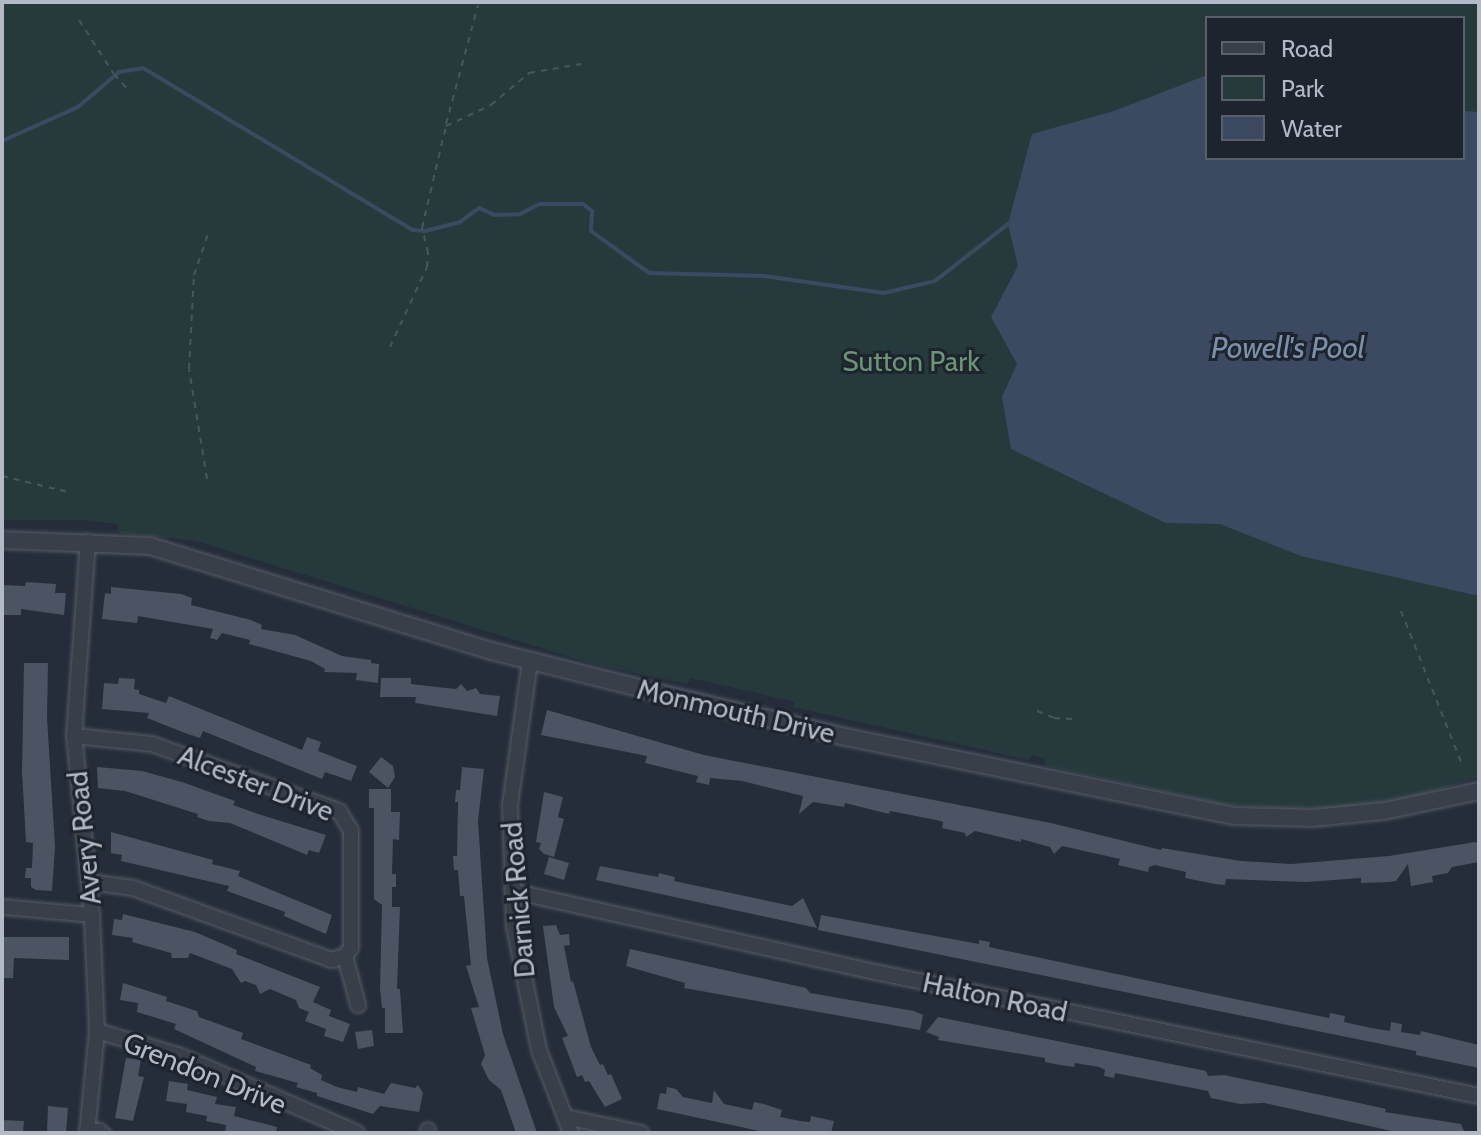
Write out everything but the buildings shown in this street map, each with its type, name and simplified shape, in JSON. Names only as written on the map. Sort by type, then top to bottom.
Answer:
[{"type":"street","name":"Monmouth Drive","points":[[2,540],[150,546],[530,661],[846,737],[1236,816],[1313,818],[1384,811],[1479,791]]},
{"type":"street","name":"Avery Road","points":[[88,542],[74,736],[92,915],[97,1031],[88,1130]]},
{"type":"street","name":"Darnick Road","points":[[530,661],[510,805],[512,891],[519,963],[533,1027],[571,1133]]},
{"type":"street","name":"Alcester Drive","points":[[74,736],[152,744],[339,811],[351,831],[351,940],[345,956],[358,1005]]},
{"type":"street","points":[[89,882],[133,888],[332,960],[345,956]]},
{"type":"street","name":"Halton Road","points":[[512,891],[875,972],[1479,1096]]},
{"type":"street","points":[[2,907],[92,915]]},
{"type":"street","name":"Grendon Drive","points":[[97,1031],[178,1055],[357,1133]]},
{"type":"street","points":[[565,1117],[641,1133]]},
{"type":"lane","points":[[88,1130],[100,1127],[107,1133]]},
{"type":"path","points":[[390,347],[427,267],[428,253],[422,228],[478,5]]},
{"type":"path","points":[[79,20],[114,74],[130,92]]},
{"type":"path","points":[[446,126],[491,105],[529,73],[581,64]]},
{"type":"path","points":[[207,479],[189,369],[194,275],[208,234]]},
{"type":"path","points":[[2,476],[68,492]]},
{"type":"path","points":[[1401,611],[1462,764]]},
{"type":"path","points":[[1037,711],[1054,718],[1073,719]]},
{"type":"green space","name":"Sutton Park","points":[[2,2],[1479,2],[1479,777],[1419,796],[1344,807],[1291,809],[1228,805],[1046,766],[1044,758],[1033,755],[1028,760],[793,707],[795,702],[691,678],[687,684],[593,664],[196,541],[118,533],[118,524],[83,520],[2,520]]},
{"type":"water","name":"Powell's Pool","points":[[1205,76],[1205,160],[1465,160],[1465,111],[1479,112],[1479,596],[1301,556],[1220,524],[1166,523],[1011,449],[1002,397],[1017,364],[991,317],[1018,266],[1008,224],[1032,134],[1114,111]]},
{"type":"waterway","points":[[2,141],[78,107],[119,72],[143,68],[413,230],[425,231],[460,222],[479,208],[495,215],[520,214],[540,204],[583,204],[592,211],[591,231],[649,273],[764,276],[884,293],[935,281],[1008,224]]}]
